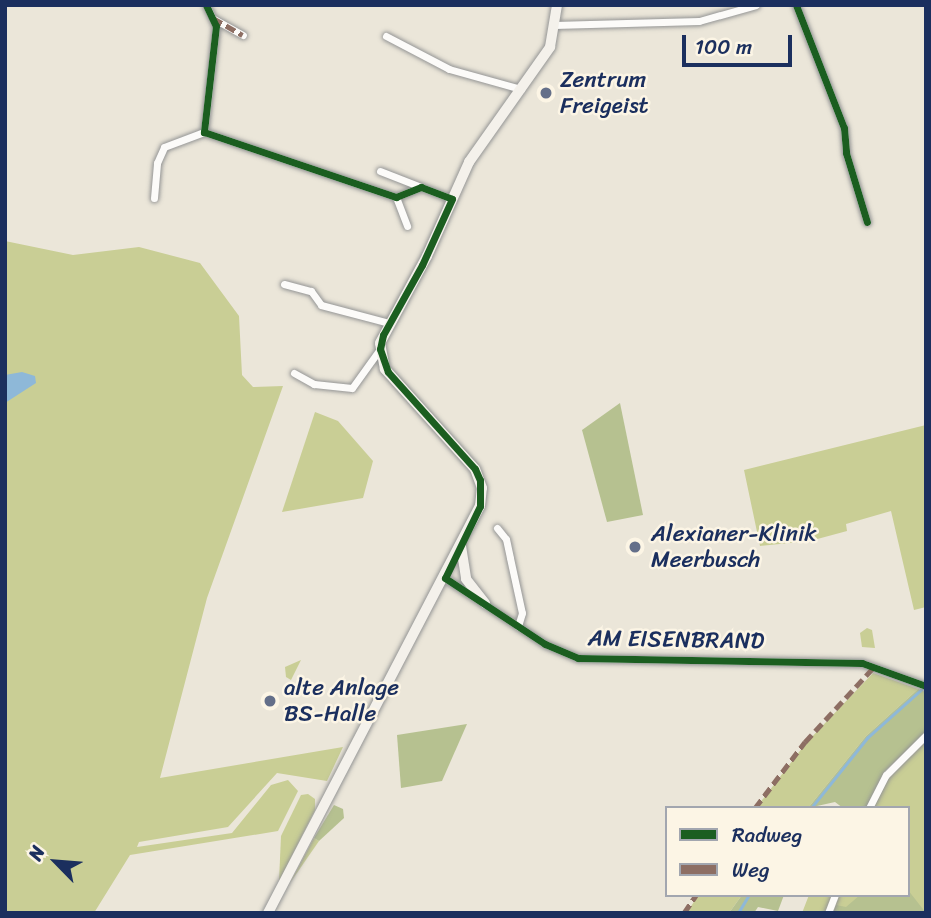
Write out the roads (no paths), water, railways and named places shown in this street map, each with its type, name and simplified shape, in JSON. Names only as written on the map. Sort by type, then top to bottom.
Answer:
[{"type":"main road","points":[[268,913],[445,578],[480,506],[478,474],[388,372],[380,349],[389,323],[432,247],[473,155],[550,47],[557,5]]},
{"type":"main road","points":[[461,547],[466,579],[485,603]]},
{"type":"street","points":[[206,5],[214,19],[243,35]]},
{"type":"street","points":[[554,25],[698,21],[756,5]]},
{"type":"street","points":[[796,5],[844,128],[846,153],[867,222]]},
{"type":"street","points":[[204,132],[214,19]]},
{"type":"street","points":[[386,36],[449,69],[521,89]]},
{"type":"street","points":[[154,198],[158,158],[164,147],[204,132],[396,197],[421,187]]},
{"type":"street","points":[[380,171],[452,199]]},
{"type":"street","points":[[396,197],[407,226]]},
{"type":"street","points":[[284,284],[311,291],[321,304],[389,323]]},
{"type":"street","points":[[295,373],[314,384],[352,388],[380,349]]},
{"type":"street","points":[[497,528],[506,539],[518,591],[522,613],[518,626]]},
{"type":"street","name":"AM EISENBRAND","points":[[445,578],[556,650],[586,660],[862,663],[926,686]]},
{"type":"street","points":[[870,806],[886,775],[926,735]]},
{"type":"water","points":[[22,372],[35,376],[36,383],[5,403],[5,375]]},
{"type":"waterway","points":[[813,806],[867,738],[923,688]]},
{"type":"waterway","points":[[738,913],[748,897]]},
{"type":"place","name":"Zentrum Freigeist","points":[[546,93]]},
{"type":"place","name":"Alexianer-Klinik Meerbusch","points":[[635,547]]},
{"type":"place","name":"alte Anlage BS-Halle","points":[[270,701]]}]
